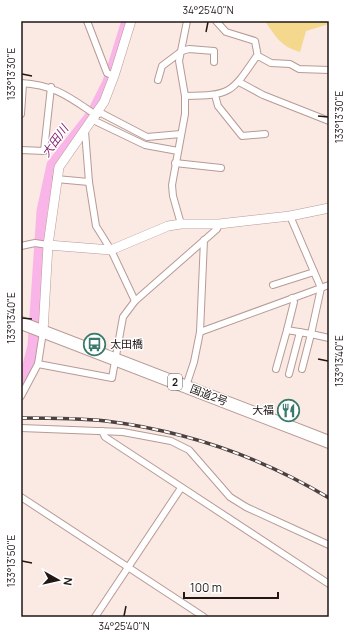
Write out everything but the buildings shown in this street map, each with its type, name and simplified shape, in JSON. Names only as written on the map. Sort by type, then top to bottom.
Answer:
[{"type":"highway","name":"国道2号","points":[[21,323],[329,442]]},
{"type":"street","points":[[87,21],[106,73],[114,76]]},
{"type":"street","points":[[21,396],[38,364],[43,332],[48,245],[56,179],[59,167],[104,102],[114,76],[131,21]]},
{"type":"street","points":[[181,224],[173,196],[172,185],[184,114],[185,96],[179,61],[187,21]]},
{"type":"street","points":[[216,21],[226,32],[255,41],[258,57]]},
{"type":"street","points":[[158,80],[162,66],[182,50],[189,49],[214,51],[214,62]]},
{"type":"street","points":[[185,96],[215,95],[228,91],[239,82],[256,57],[258,57]]},
{"type":"street","points":[[258,57],[271,63],[290,64],[299,69],[329,70]]},
{"type":"street","points":[[239,82],[263,95],[329,121]]},
{"type":"street","points":[[21,114],[22,83],[51,87],[96,114],[102,113],[147,137],[180,134]]},
{"type":"street","points":[[21,150],[44,151],[51,87]]},
{"type":"street","points":[[215,95],[218,106],[242,136],[265,134]]},
{"type":"street","points":[[96,114],[95,121],[145,145],[178,151]]},
{"type":"street","points":[[85,131],[89,182],[96,226],[111,250],[135,301]]},
{"type":"street","points":[[175,163],[221,168]]},
{"type":"street","points":[[56,179],[89,182]]},
{"type":"street","points":[[21,246],[35,243],[111,250],[168,226],[181,224],[219,224],[290,216],[329,208]]},
{"type":"street","points":[[290,216],[321,288],[302,369]]},
{"type":"street","points":[[38,364],[112,378],[124,317],[135,301],[217,229],[219,224]]},
{"type":"street","points":[[186,386],[194,362],[200,332],[204,240]]},
{"type":"street","points":[[273,285],[314,272]]},
{"type":"street","points":[[200,332],[329,285]]},
{"type":"street","points":[[276,369],[294,302],[292,298]]},
{"type":"street","points":[[287,330],[329,338]]},
{"type":"street","points":[[289,374],[300,332]]},
{"type":"street","points":[[21,428],[124,432],[171,441],[189,450],[230,497],[329,545]]},
{"type":"street","points":[[102,431],[105,437],[329,584]]},
{"type":"street","points":[[95,617],[181,488]]},
{"type":"street","points":[[21,497],[204,617]]},
{"type":"shaded area","points":[[265,21],[329,21],[329,24],[306,31],[300,52],[283,44]]},
{"type":"waterway","name":"大田川","points":[[21,381],[28,365],[33,346],[42,211],[52,165],[92,114],[108,82],[127,21]]},
{"type":"railway","points":[[21,418],[106,421],[165,431],[222,448],[249,458],[277,470],[329,498]]},
{"type":"place","name":"太田橋","points":[[94,344]]},
{"type":"place","name":"大福","points":[[289,410]]}]
